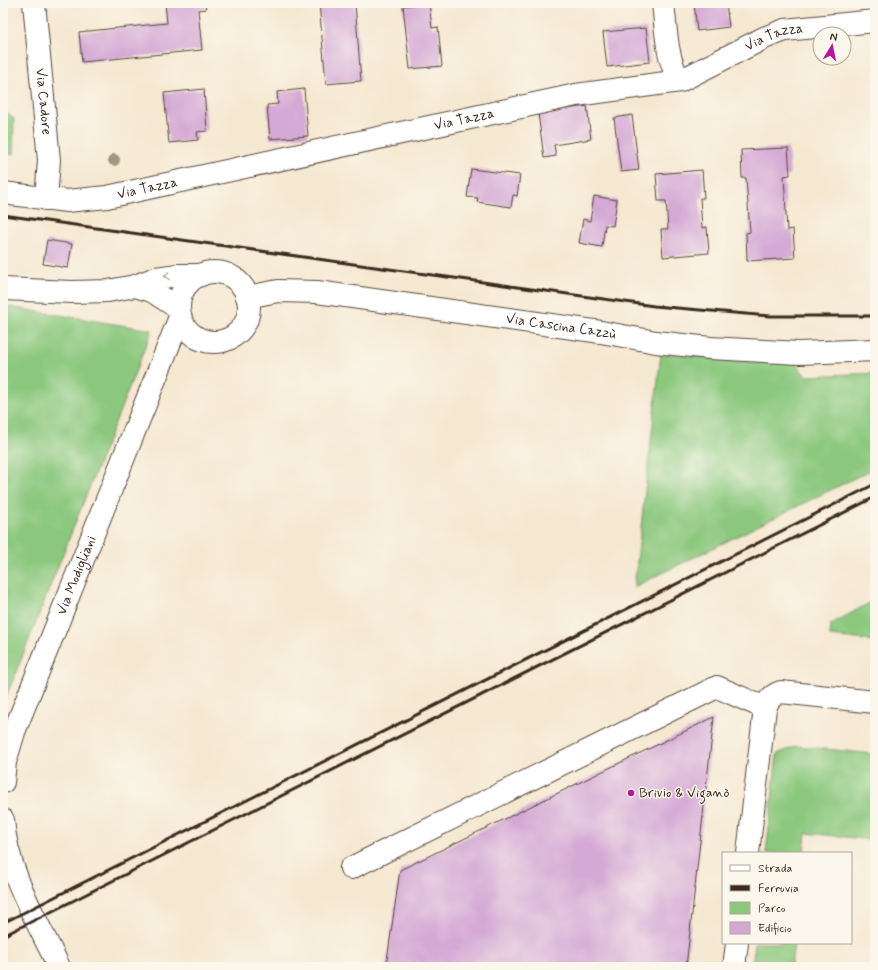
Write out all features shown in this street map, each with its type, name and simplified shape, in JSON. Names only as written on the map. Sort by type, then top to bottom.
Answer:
[{"type":"street","name":"Via Cadore","points":[[34,3],[49,160],[46,199]]},
{"type":"street","points":[[663,3],[668,44],[675,74],[680,81]]},
{"type":"street","name":"Via Tazza","points":[[3,193],[67,201],[107,197],[576,95],[680,81],[764,38],[786,30],[875,21]]},
{"type":"street","points":[[3,289],[72,292],[108,291],[135,286],[156,278],[178,275],[200,275],[210,272],[229,275],[237,281],[247,297]]},
{"type":"street","name":"Via Modigliani","points":[[3,782],[5,762],[14,732],[159,371],[179,313],[182,291],[190,281],[200,275]]},
{"type":"street","points":[[135,286],[152,291],[179,313],[188,332],[203,341]]},
{"type":"street","name":"Via Cascina Cazzù","points":[[247,297],[278,291],[317,292],[601,332],[656,342],[710,348],[799,353],[875,350]]},
{"type":"street","name":"Via Modigliani","points":[[159,371],[181,352],[191,349],[203,341],[220,342],[235,336],[242,328],[247,318],[249,308],[247,297]]},
{"type":"street","points":[[351,868],[717,687],[765,708]]},
{"type":"street","points":[[748,852],[765,708],[769,699],[774,694],[781,692],[875,702]]},
{"type":"street","points":[[3,820],[4,838],[15,874],[59,967]]},
{"type":"street","points":[[734,967],[737,944]]},
{"type":"green space","points":[[3,110],[14,119],[13,154],[3,153]]},
{"type":"green space","points":[[3,306],[152,330],[3,705]]},
{"type":"green space","points":[[661,353],[753,362],[791,357],[802,372],[807,376],[875,373],[875,468],[634,587]]},
{"type":"green space","points":[[875,600],[875,641],[830,636],[831,624]]},
{"type":"green space","points":[[796,746],[875,754],[875,840],[806,833],[804,852],[766,852],[777,754]]},
{"type":"green space","points":[[755,944],[794,944],[791,967],[752,967]]},
{"type":"building","points":[[76,3],[100,3],[100,4],[76,6]]},
{"type":"building","points":[[165,3],[205,3],[206,9],[198,10],[202,50],[82,62],[79,32],[167,23]]},
{"type":"building","points":[[319,3],[355,3],[361,81],[326,84]]},
{"type":"building","points":[[429,3],[432,28],[438,27],[442,66],[410,69],[403,6]]},
{"type":"building","points":[[694,3],[726,3],[729,27],[697,31]]},
{"type":"building","points":[[646,28],[650,62],[607,67],[603,32]]},
{"type":"building","points":[[204,89],[207,131],[197,132],[198,140],[169,143],[164,93]]},
{"type":"building","points":[[304,89],[308,136],[270,139],[267,105],[278,104],[277,92]]},
{"type":"building","points":[[587,106],[591,139],[554,145],[556,156],[544,158],[538,113]]},
{"type":"building","points":[[632,115],[639,170],[621,172],[614,118]]},
{"type":"building","points":[[788,148],[790,175],[784,176],[787,230],[793,229],[795,258],[747,261],[746,233],[750,232],[746,178],[742,178],[741,150]]},
{"type":"building","points":[[471,169],[520,175],[517,196],[513,195],[511,207],[477,202],[478,198],[467,197]]},
{"type":"building","points":[[702,170],[704,198],[700,198],[702,228],[707,227],[709,253],[663,257],[661,229],[668,229],[666,201],[658,201],[656,174]]},
{"type":"building","points":[[594,196],[617,200],[613,226],[605,225],[602,247],[579,243],[583,219],[590,221]]},
{"type":"building","points":[[47,240],[72,244],[68,268],[43,264]]},
{"type":"building","name":"Brivio & Viganò","points":[[714,717],[686,967],[386,967],[400,870]]},
{"type":"railway","points":[[3,215],[654,306],[770,316],[875,316]]},
{"type":"railway","points":[[3,923],[875,484]]},
{"type":"railway","points":[[3,936],[875,497]]},
{"type":"place","name":"Brivio & Viganò","points":[[631,793]]}]
